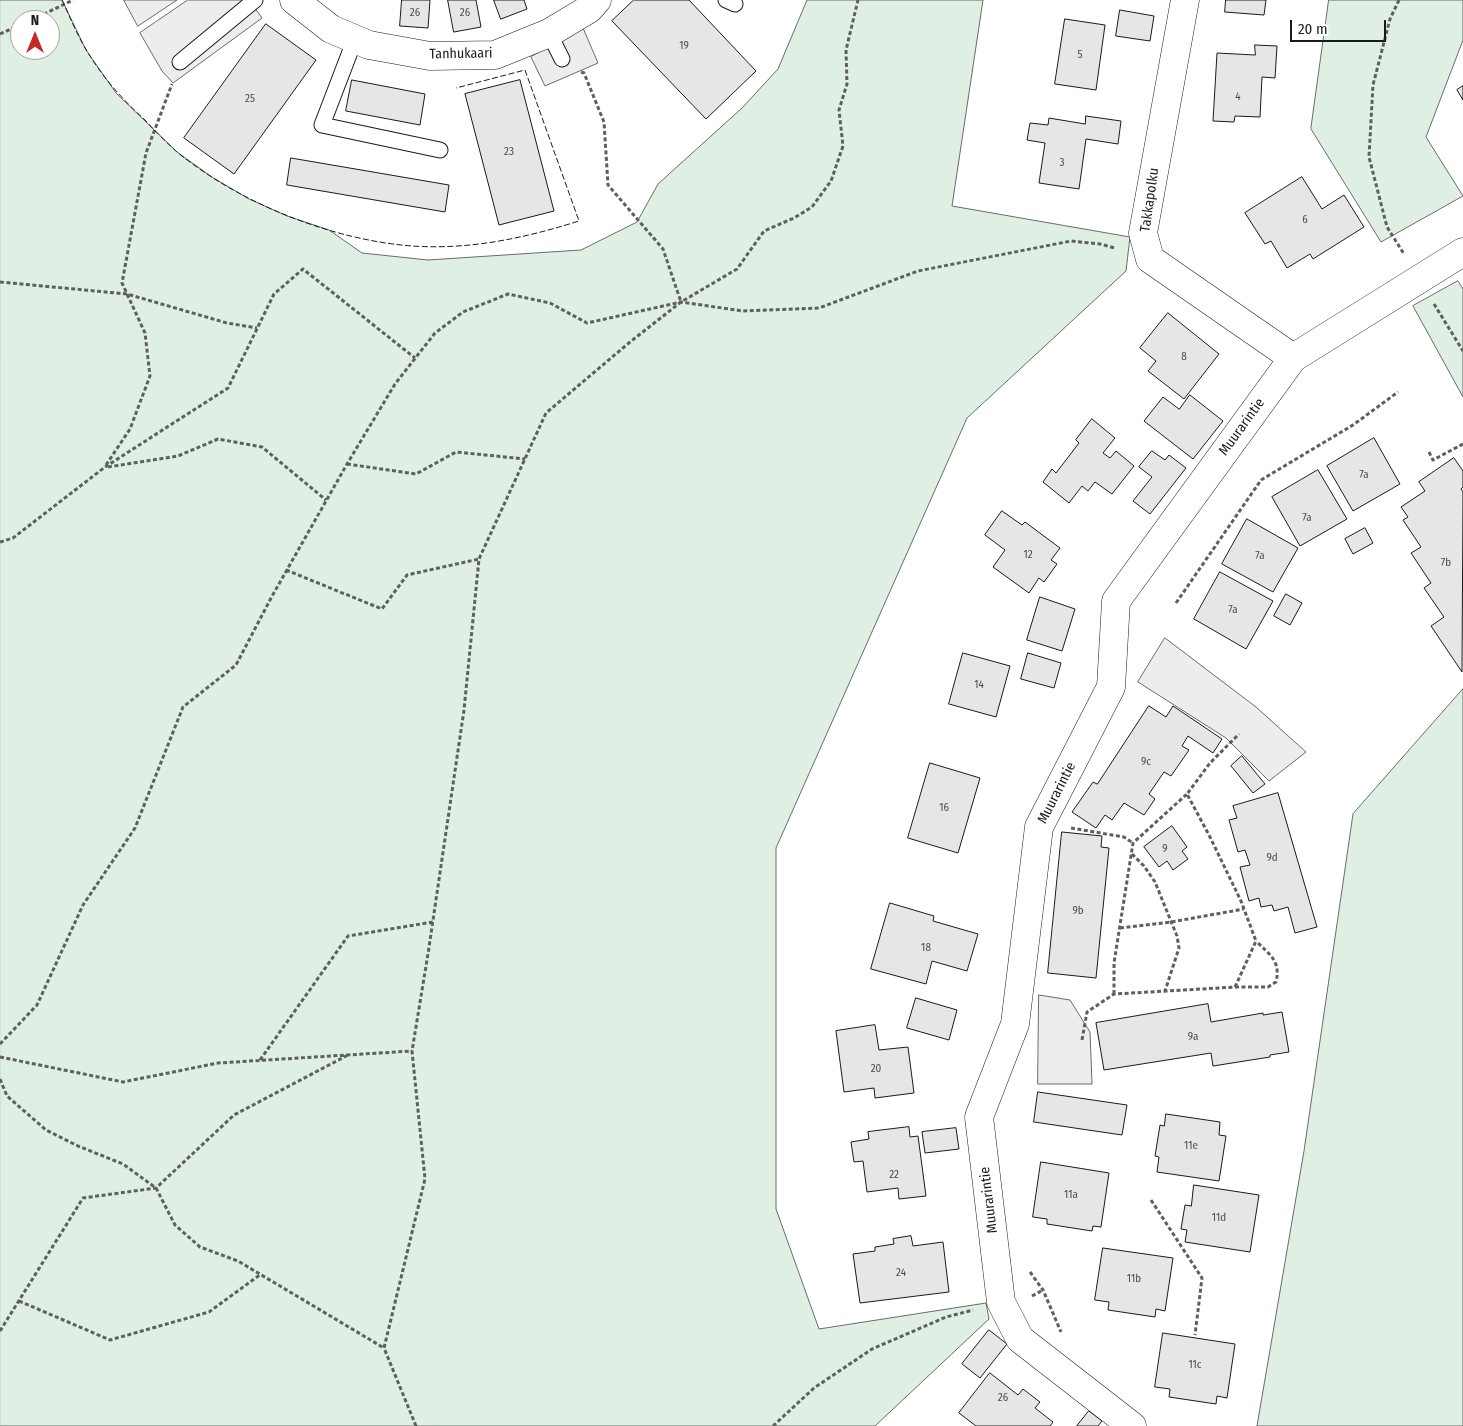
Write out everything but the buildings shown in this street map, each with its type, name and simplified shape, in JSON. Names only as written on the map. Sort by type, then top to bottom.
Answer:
[{"type":"street","name":"Tanhukaari","points":[[294,0],[331,29],[355,39],[369,44],[430,56],[495,55],[549,33],[589,9],[597,0]]},
{"type":"street","name":"Takkapolku","points":[[1150,259],[1143,232],[1185,0]]},
{"type":"street","name":"Muurarintie","points":[[1132,1426],[1020,1339],[1001,1302],[979,1117],[1015,1024],[1039,827],[1111,687],[1116,600],[1293,358],[1463,252]]},
{"type":"street","points":[[1150,259],[1293,358]]},
{"type":"lane","points":[[180,62],[255,0]]},
{"type":"lane","points":[[549,33],[562,59]]},
{"type":"lane","points":[[355,39],[322,125],[440,150]]},
{"type":"path","points":[[52,10],[73,0]]},
{"type":"path","points":[[416,1426],[384,1348],[425,1178],[412,1051],[464,710],[479,559],[546,413],[681,302],[737,269],[764,232],[812,207],[831,181],[843,146],[839,110],[847,84],[846,50],[858,0]]},
{"type":"path","points":[[1400,0],[1390,19],[1373,85],[1369,157],[1387,227],[1463,350]]},
{"type":"path","points":[[562,59],[584,73],[604,122],[608,185],[663,249],[681,302]]},
{"type":"path","points":[[105,467],[130,429],[150,376],[145,333],[122,283],[146,153],[180,62]]},
{"type":"path","points":[[0,1044],[37,1005],[84,905],[135,828],[183,707],[236,665],[286,570],[395,384],[435,333],[463,312],[508,294],[550,303],[587,322],[681,302],[743,311],[819,308],[918,271],[1071,241],[1100,244],[1150,259]]},
{"type":"path","points":[[0,542],[14,538],[105,467],[228,388],[274,294],[304,270],[415,358]]},
{"type":"path","points":[[0,282],[127,294],[227,323],[257,328]]},
{"type":"path","points":[[1176,603],[1261,480],[1353,425],[1398,392]]},
{"type":"path","points":[[105,467],[178,456],[218,439],[262,447],[326,500]]},
{"type":"path","points":[[1429,452],[1433,460],[1463,444]]},
{"type":"path","points":[[347,464],[416,474],[456,452],[525,459]]},
{"type":"path","points":[[286,570],[382,609],[407,575],[479,559]]},
{"type":"path","points":[[1114,994],[1114,963],[1133,843],[1187,794],[1210,763],[1239,734]]},
{"type":"path","points":[[1082,1040],[1087,1012],[1114,994],[1268,987],[1276,982],[1279,972],[1277,964],[1256,941],[1244,909],[1210,837],[1187,794]]},
{"type":"path","points":[[1039,827],[1087,830],[1124,837],[1133,843]]},
{"type":"path","points":[[1131,854],[1144,866],[1155,882],[1179,948],[1165,991]]},
{"type":"path","points":[[1120,928],[1171,922],[1244,909]]},
{"type":"path","points":[[260,1061],[348,936],[433,922]]},
{"type":"path","points":[[1235,987],[1256,941]]},
{"type":"path","points":[[0,1057],[123,1082],[218,1063],[412,1051]]},
{"type":"path","points":[[0,1332],[83,1198],[156,1188],[234,1115],[348,1055]]},
{"type":"path","points":[[0,1079],[8,1096],[46,1130],[78,1146],[123,1164],[156,1188],[175,1225],[200,1246],[238,1261],[384,1348]]},
{"type":"path","points":[[1151,1200],[1202,1278],[1195,1336]]},
{"type":"path","points":[[1028,1270],[1043,1290],[1059,1324]]},
{"type":"path","points":[[19,1301],[110,1340],[210,1312],[261,1274]]},
{"type":"path","points":[[773,1426],[814,1388],[872,1349],[946,1317],[1001,1302]]},
{"type":"green space","points":[[0,0],[62,0],[86,50],[116,93],[177,152],[212,177],[249,199],[287,216],[329,230],[362,253],[428,260],[581,250],[637,222],[658,184],[742,108],[778,69],[807,0],[983,0],[952,206],[1130,237],[1126,271],[967,418],[776,848],[776,1209],[819,1329],[986,1303],[989,1319],[875,1426],[0,1426]]},
{"type":"green space","points":[[1329,0],[1463,0],[1463,40],[1426,137],[1463,196],[1381,242],[1311,129]]},
{"type":"green space","points":[[1458,281],[1463,289],[1463,397],[1413,306]]},
{"type":"green space","points":[[1463,689],[1463,1426],[1257,1426],[1304,1151],[1353,814]]},
{"type":"shaded area","points":[[124,0],[177,0],[138,26]]},
{"type":"shaded area","points":[[188,0],[249,0],[262,18],[173,83],[162,71],[140,33]]},
{"type":"shaded area","points":[[583,28],[598,63],[545,86],[531,57]]},
{"type":"shaded area","points":[[1165,638],[1256,707],[1306,752],[1269,781],[1226,738],[1138,682]]},
{"type":"shaded area","points":[[1039,995],[1070,1000],[1090,1032],[1092,1084],[1038,1084]]},
{"type":"fence","points":[[62,0],[80,39],[106,79],[177,152],[229,187],[258,203],[288,216],[350,236],[381,242],[434,247],[497,241],[538,233],[579,221],[525,70],[456,88]]}]
